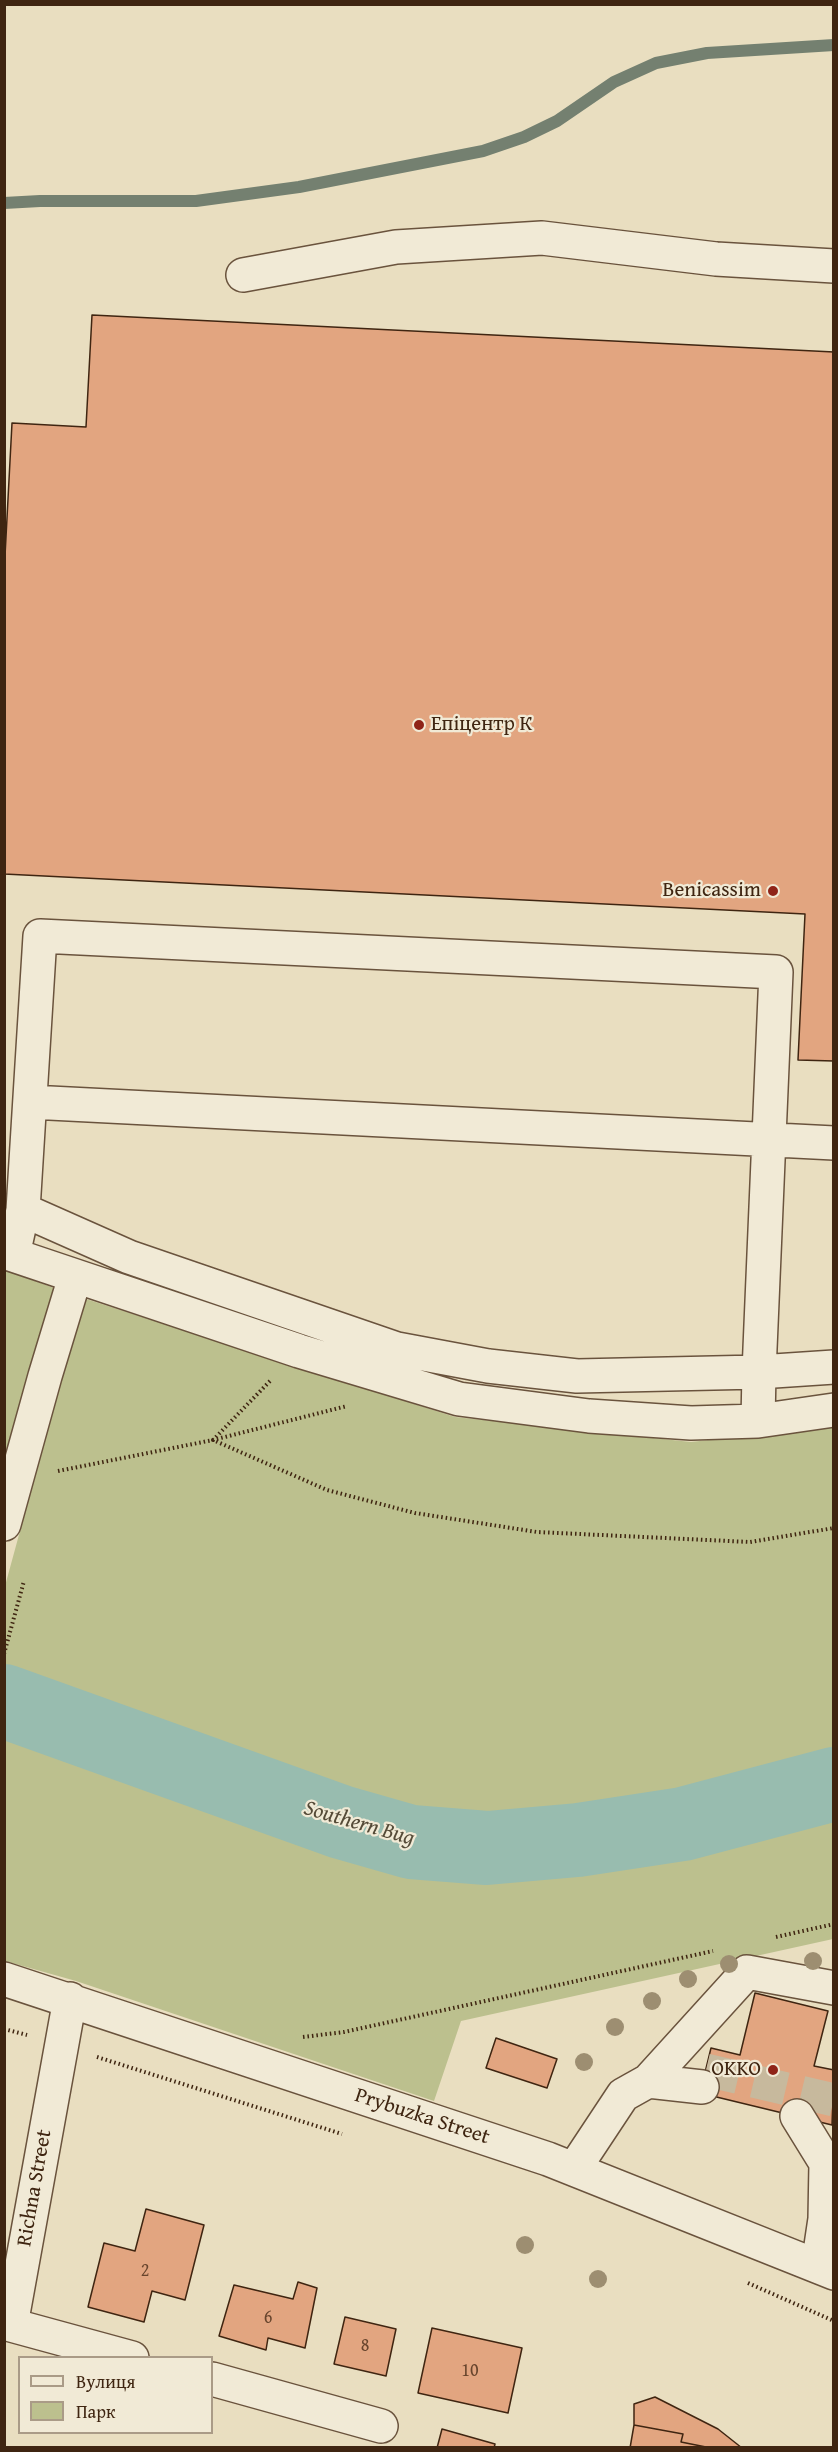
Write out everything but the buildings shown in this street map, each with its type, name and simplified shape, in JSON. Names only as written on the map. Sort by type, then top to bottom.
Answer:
[{"type":"street","points":[[243,275],[396,247],[542,238],[716,259],[834,266]]},
{"type":"street","points":[[758,1420],[767,1139],[776,972],[40,936],[23,1210],[9,1253],[299,1351],[459,1399],[589,1416],[691,1423],[758,1420],[834,1410]]},
{"type":"street","points":[[30,1102],[834,1143]]},
{"type":"street","points":[[23,1210],[129,1257],[216,1289],[397,1349],[488,1366],[577,1376],[759,1372],[834,1367]]},
{"type":"street","points":[[4,1524],[75,1277]]},
{"type":"street","points":[[574,2169],[623,2096],[658,2070],[747,1972],[834,1988]]},
{"type":"street","name":"Prybuzka Street","points":[[4,1979],[548,2158],[826,2269]]},
{"type":"street","name":"Richna Street","points":[[70,1999],[11,2325],[125,2356]]},
{"type":"street","points":[[658,2070],[704,2078]]},
{"type":"street","points":[[797,2116],[826,2163]]},
{"type":"street","points":[[826,2269],[826,2163],[834,2130]]},
{"type":"street","points":[[213,2379],[381,2426]]},
{"type":"path","points":[[213,1440],[275,1376]]},
{"type":"path","points":[[52,1473],[213,1440],[348,1406]]},
{"type":"path","points":[[213,1440],[327,1490],[415,1513],[537,1532],[750,1542],[834,1528]]},
{"type":"path","points":[[4,1654],[24,1581]]},
{"type":"path","points":[[775,1937],[834,1924]]},
{"type":"path","points":[[298,2037],[344,2032],[717,1950]]},
{"type":"path","points":[[4,2029],[347,2135]]},
{"type":"path","points":[[748,2282],[834,2321]]},
{"type":"green space","points":[[4,1270],[54,1288],[5,1459]]},
{"type":"green space","points":[[86,1299],[455,1417],[691,1442],[833,1426],[833,1939],[461,2021],[434,2101],[76,1981],[5,1961],[5,1586]]},
{"type":"waterway","points":[[4,203],[196,201],[299,187],[483,151],[524,137],[557,121],[614,82],[656,63],[707,53],[834,45]]},
{"type":"waterway","name":"Southern Bug","points":[[4,1701],[341,1822],[411,1842],[487,1848],[578,1840],[683,1824],[834,1784]]},
{"type":"tunnel","points":[[706,2070],[834,2100]]},
{"type":"place","name":"Епіцентр К","points":[[419,725]]},
{"type":"place","name":"Benicassim","points":[[773,891]]},
{"type":"place","name":"OKKO","points":[[773,2070]]}]
